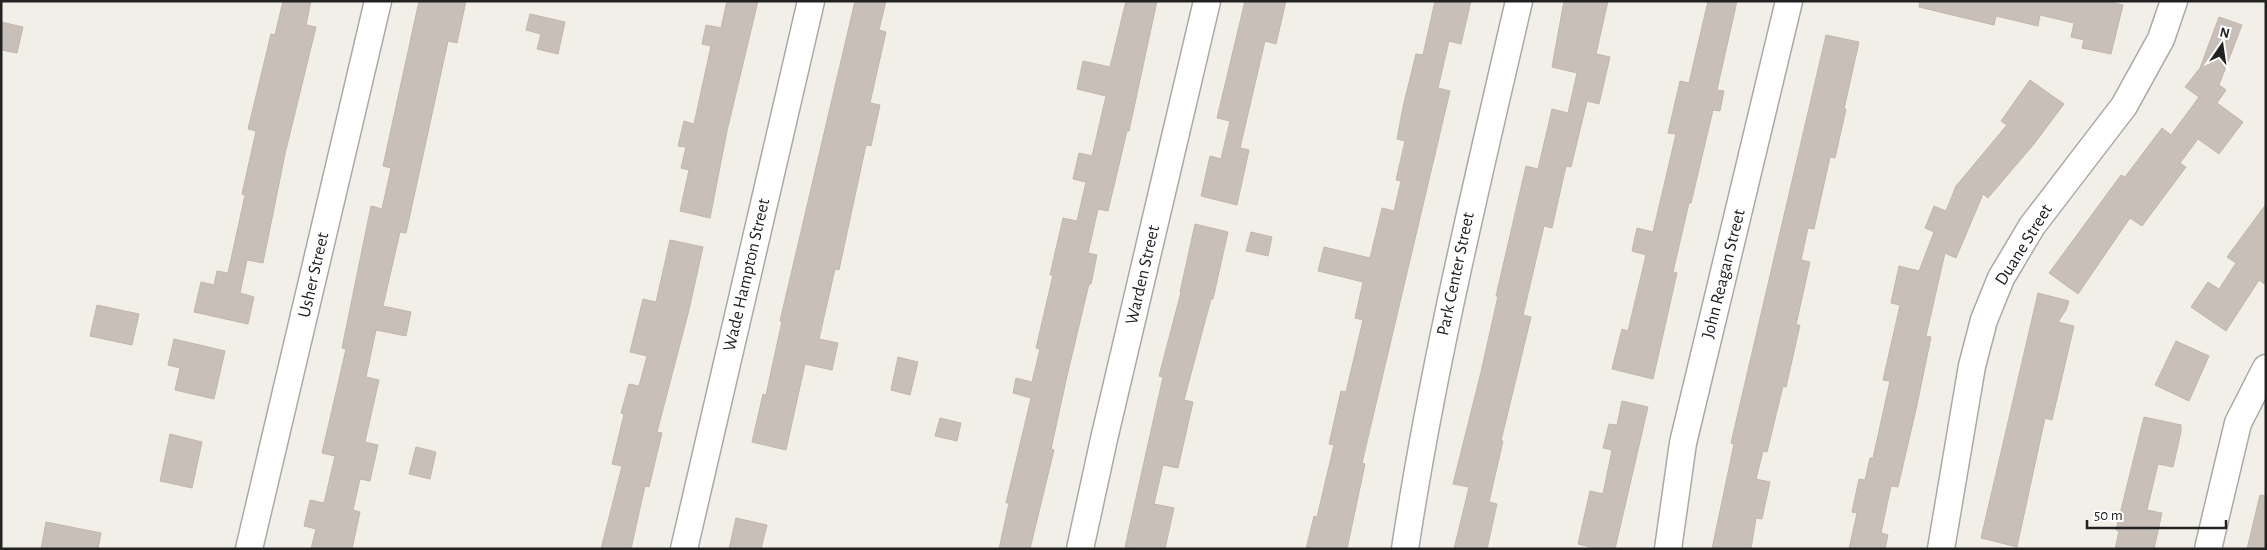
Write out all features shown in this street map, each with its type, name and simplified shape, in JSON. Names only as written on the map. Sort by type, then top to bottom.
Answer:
[{"type":"street","name":"Usher Street","points":[[249,549],[378,1]]},
{"type":"street","name":"Wade Hampton Street","points":[[684,549],[811,1]]},
{"type":"street","name":"Warden Street","points":[[1080,549],[1208,1]]},
{"type":"street","name":"Park Center Street","points":[[1405,549],[1417,472],[1444,328],[1519,1]]},
{"type":"street","name":"John Reagan Street","points":[[1668,549],[1683,443],[1789,1]]},
{"type":"street","name":"Duane Street","points":[[1941,549],[1972,366],[1984,320],[2001,278],[2032,226],[2124,106],[2160,39],[2174,1]]},
{"type":"street","points":[[2208,549],[2238,423],[2266,368]]},
{"type":"building","points":[[283,1],[311,1],[306,25],[316,27],[285,154],[263,263],[247,260],[240,293],[254,297],[248,324],[194,312],[201,282],[214,285],[217,271],[228,273],[245,195],[242,194],[256,131],[248,129],[271,34],[275,35]]},
{"type":"building","points":[[419,1],[466,1],[457,43],[448,41],[406,233],[400,232],[383,306],[411,312],[406,336],[376,330],[366,377],[379,380],[365,442],[378,445],[370,481],[360,479],[353,510],[360,512],[352,549],[311,549],[316,529],[304,526],[310,500],[324,503],[335,456],[322,453],[346,349],[342,348],[371,206],[382,209],[391,168],[383,166]]},
{"type":"building","points":[[727,1],[758,1],[727,131],[710,218],[680,211],[689,170],[681,168],[686,147],[678,146],[684,121],[694,124],[711,46],[702,44],[706,25],[721,28]]},
{"type":"building","points":[[855,1],[886,1],[879,30],[886,32],[870,103],[880,105],[871,146],[866,145],[839,270],[835,269],[819,339],[838,343],[832,370],[805,364],[786,450],[752,442],[763,394],[766,395],[782,321],[780,321]]},
{"type":"building","points":[[1126,1],[1157,1],[1129,131],[1127,131],[1108,211],[1098,209],[1088,253],[1097,255],[1067,376],[1051,449],[1054,450],[1030,549],[999,549],[1009,503],[1006,503],[1031,398],[1013,393],[1016,378],[1032,382],[1040,349],[1036,348],[1053,275],[1050,275],[1063,218],[1077,221],[1086,182],[1073,179],[1079,153],[1092,156],[1106,96],[1077,89],[1083,61],[1110,67]]},
{"type":"building","points":[[1245,1],[1286,1],[1276,44],[1265,41],[1240,148],[1249,150],[1237,205],[1201,196],[1210,156],[1221,159],[1230,121],[1217,118]]},
{"type":"building","points":[[1435,1],[1471,1],[1461,44],[1449,41],[1438,88],[1450,91],[1362,463],[1365,464],[1347,549],[1306,549],[1314,516],[1317,517],[1334,445],[1329,444],[1341,391],[1346,392],[1363,320],[1355,318],[1363,282],[1318,271],[1324,247],[1370,258],[1382,208],[1394,211],[1401,181],[1396,180],[1405,141],[1397,139],[1403,107],[1416,54],[1423,55]]},
{"type":"building","points":[[1564,1],[1608,1],[1596,54],[1610,57],[1599,104],[1587,101],[1571,167],[1566,166],[1552,228],[1544,226],[1523,315],[1531,317],[1501,441],[1503,441],[1489,502],[1497,504],[1487,549],[1454,549],[1469,487],[1453,484],[1481,372],[1498,296],[1496,296],[1526,166],[1538,169],[1552,109],[1568,113],[1577,73],[1552,67]]},
{"type":"building","points":[[1708,1],[1737,1],[1717,90],[1724,91],[1720,111],[1713,110],[1691,203],[1689,203],[1673,272],[1677,273],[1653,379],[1612,369],[1622,329],[1628,331],[1646,255],[1632,251],[1637,228],[1653,232],[1676,134],[1668,133],[1680,81],[1689,83]]},
{"type":"building","points":[[1920,1],[2107,1],[2123,5],[2111,54],[2082,48],[2084,40],[2071,37],[2074,23],[2040,15],[2038,26],[1996,16],[1994,25],[1919,7]]},
{"type":"building","points":[[530,14],[565,22],[558,54],[537,49],[541,34],[526,30]]},
{"type":"building","points":[[2219,17],[2242,25],[2219,85],[2226,90],[2217,103],[2243,122],[2219,154],[2198,139],[2180,163],[2186,167],[2142,226],[2130,218],[2078,294],[2049,273],[2121,175],[2125,177],[2162,128],[2171,135],[2199,97],[2185,87],[2200,68]]},
{"type":"building","points":[[1,22],[23,27],[17,53],[1,50]]},
{"type":"building","points":[[1826,35],[1859,42],[1835,158],[1830,157],[1814,229],[1808,228],[1801,260],[1810,262],[1796,325],[1800,325],[1786,387],[1783,386],[1767,452],[1763,451],[1756,479],[1770,482],[1762,519],[1756,518],[1751,549],[1712,549],[1734,444],[1731,443]]},
{"type":"building","points":[[2030,80],[2064,104],[2034,144],[1988,198],[1983,194],[1956,258],[1945,253],[1926,336],[1931,337],[1917,405],[1898,487],[1891,486],[1881,533],[1888,535],[1885,549],[1849,549],[1857,513],[1852,512],[1859,479],[1865,480],[1870,458],[1873,458],[1890,381],[1883,380],[1900,305],[1891,303],[1899,266],[1919,271],[1934,232],[1925,228],[1934,206],[1946,211],[1956,186],[2007,125],[2001,121]]},
{"type":"building","points":[[2266,204],[2266,285],[2259,280],[2226,331],[2191,307],[2208,282],[2219,289],[2236,263],[2227,257]]},
{"type":"building","points":[[1195,224],[1228,232],[1213,299],[1211,299],[1184,400],[1193,402],[1178,468],[1163,465],[1154,504],[1174,508],[1165,549],[1134,549],[1125,547],[1163,377],[1159,376],[1181,292]]},
{"type":"building","points":[[1251,232],[1272,237],[1268,256],[1246,251]]},
{"type":"building","points":[[670,240],[703,247],[689,310],[657,432],[662,433],[649,487],[645,486],[631,549],[601,549],[622,466],[612,464],[624,414],[621,413],[629,384],[639,386],[647,356],[630,352],[643,299],[656,302]]},
{"type":"building","points":[[2038,293],[2069,301],[2066,310],[2058,322],[2074,326],[2052,420],[2045,418],[2017,547],[1981,538]]},
{"type":"building","points":[[97,305],[139,314],[132,345],[90,336]]},
{"type":"building","points":[[174,339],[225,351],[214,399],[175,390],[180,368],[168,365]]},
{"type":"building","points":[[2176,341],[2209,356],[2189,401],[2155,385]]},
{"type":"building","points":[[898,357],[918,362],[910,395],[891,390]]},
{"type":"building","points":[[1622,401],[1648,407],[1615,549],[1599,549],[1578,544],[1590,491],[1603,494],[1612,450],[1603,448],[1609,424],[1617,425]]},
{"type":"building","points":[[2144,417],[2181,425],[2181,432],[2173,467],[2158,464],[2147,510],[2162,513],[2154,549],[2115,549],[2119,531],[2116,530]]},
{"type":"building","points":[[940,418],[961,423],[957,441],[935,436]]},
{"type":"building","points":[[170,434],[202,442],[192,488],[160,481]]},
{"type":"building","points":[[416,447],[436,452],[430,479],[409,474]]},
{"type":"building","points":[[2260,495],[2266,496],[2266,549],[2247,549]]},
{"type":"building","points":[[736,518],[767,525],[761,549],[729,549]]},
{"type":"building","points":[[46,522],[101,533],[98,549],[41,549]]}]
